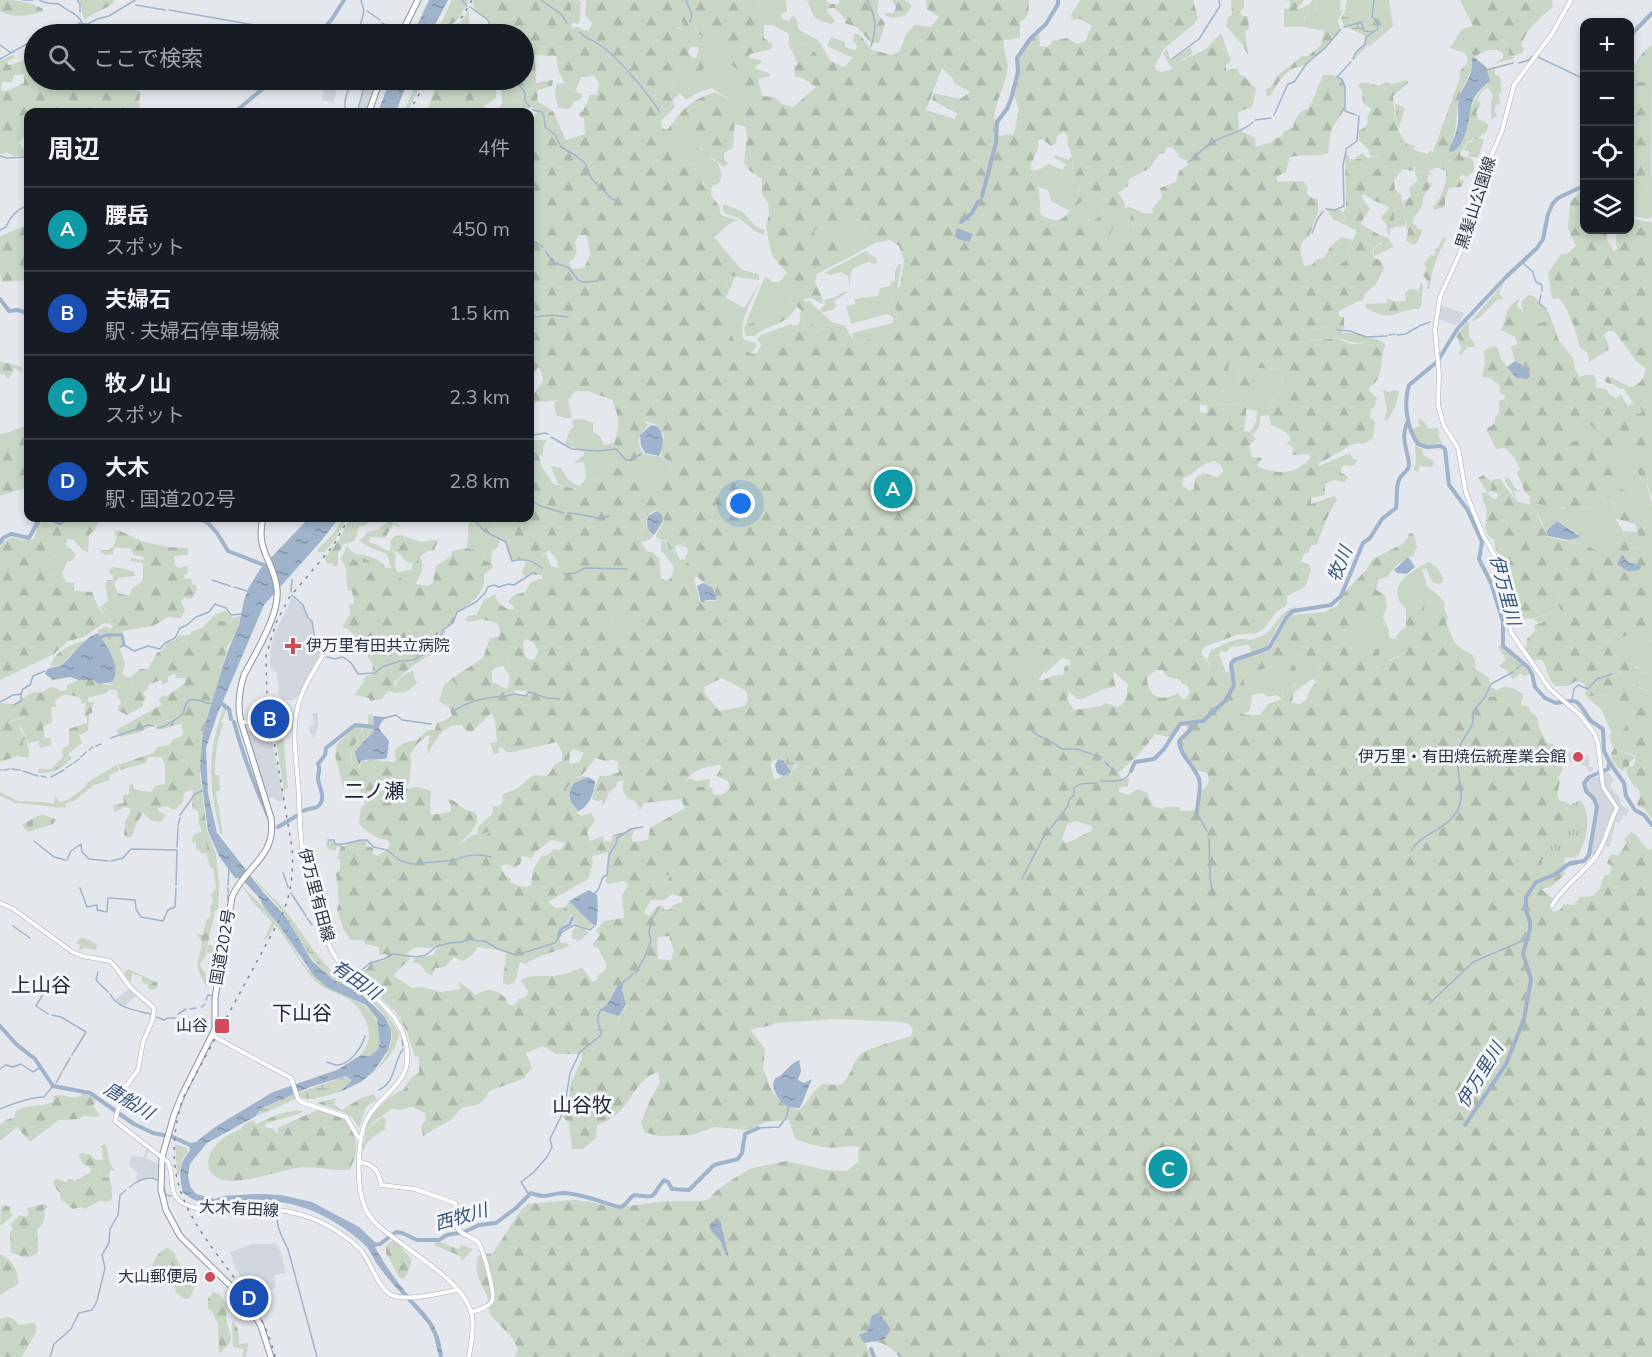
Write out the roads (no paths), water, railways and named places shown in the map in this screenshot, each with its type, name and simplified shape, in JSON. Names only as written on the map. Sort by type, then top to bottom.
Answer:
[{"type":"highway","points":[[406,24],[418,0]]},
{"type":"highway","points":[[370,108],[377,90]]},
{"type":"highway","name":"国道202号","points":[[262,522],[260,539],[276,580],[278,592],[275,610],[244,675],[240,687],[239,707],[272,825],[268,849],[239,884],[231,903],[216,987],[213,1036],[182,1095],[162,1157],[160,1178],[162,1196],[174,1227],[195,1254],[248,1302],[261,1326],[271,1357]]},
{"type":"main road","name":"黒髪山公園線","points":[[1552,906],[1556,898],[1582,874],[1600,850],[1617,809],[1604,790],[1600,774],[1598,744],[1594,733],[1580,715],[1550,689],[1510,632],[1499,563],[1483,535],[1466,493],[1458,448],[1444,426],[1439,412],[1439,366],[1435,330],[1440,297],[1460,254],[1483,175],[1502,131],[1512,90],[1518,78],[1552,34],[1571,0]]},
{"type":"main road","name":"伊万里有田線","points":[[324,653],[302,695],[294,726],[302,846],[306,869],[333,953],[347,971],[389,1011],[402,1031],[406,1049],[405,1066],[400,1081],[371,1113],[361,1138],[360,1189],[363,1205],[371,1219],[458,1290]]},
{"type":"main road","points":[[242,722],[264,723]]},
{"type":"main road","points":[[0,903],[12,908],[77,954],[110,962],[130,987],[154,1008],[153,1019],[143,1042],[138,1070],[123,1090],[115,1121],[162,1157]]},
{"type":"main road","points":[[213,1036],[291,1078],[301,1102],[346,1117],[358,1137],[361,1138]]},
{"type":"main road","name":"大木有田線","points":[[162,1157],[171,1167],[172,1188],[181,1203],[204,1209],[230,1211],[280,1210],[312,1218],[352,1242],[371,1264],[385,1291],[395,1296],[401,1298],[458,1290]]},
{"type":"main road","points":[[360,1162],[368,1164],[378,1173],[381,1185],[415,1189],[455,1203],[457,1226],[461,1233],[479,1244],[487,1264],[488,1278],[494,1290],[493,1300],[489,1305],[471,1312]]},
{"type":"main road","points":[[458,1290],[468,1302],[471,1312],[473,1329],[469,1357]]},
{"type":"water","points":[[429,0],[448,0],[435,24],[418,24]]},
{"type":"water","points":[[1474,57],[1486,67],[1490,81],[1473,100],[1464,137],[1457,149],[1451,152],[1449,149],[1457,126],[1459,98],[1470,74]]},
{"type":"water","points":[[386,90],[404,90],[398,108],[380,108]]},
{"type":"water","points":[[957,228],[973,234],[969,242],[955,236]]},
{"type":"water","points":[[1515,361],[1528,368],[1530,376],[1527,379],[1516,378],[1507,367]]},
{"type":"water","points":[[651,425],[660,429],[662,436],[663,444],[659,456],[645,453],[641,446],[640,435]]},
{"type":"water","points":[[657,511],[662,515],[663,521],[654,535],[648,529],[647,519]]},
{"type":"water","points":[[1557,521],[1580,536],[1568,540],[1548,536],[1546,531]]},
{"type":"water","points":[[305,522],[336,522],[264,605],[217,715],[206,748],[208,793],[217,833],[286,917],[312,961],[334,980],[360,993],[370,1002],[385,1017],[391,1030],[391,1039],[388,1050],[374,1071],[361,1082],[340,1092],[352,1080],[346,1076],[310,1087],[262,1108],[256,1116],[207,1143],[190,1164],[188,1175],[190,1186],[196,1194],[215,1199],[223,1196],[258,1194],[281,1195],[312,1202],[359,1227],[377,1244],[375,1247],[390,1272],[428,1317],[438,1334],[443,1357],[439,1357],[434,1336],[428,1324],[383,1272],[367,1247],[326,1217],[303,1207],[280,1202],[223,1208],[206,1204],[183,1193],[180,1170],[190,1151],[189,1143],[196,1142],[215,1127],[273,1092],[337,1070],[361,1055],[370,1056],[377,1050],[380,1043],[377,1019],[366,1005],[328,988],[314,976],[260,899],[241,878],[235,878],[219,856],[208,831],[200,767],[203,732],[227,653],[239,625],[244,600],[261,568]]},
{"type":"water","points":[[1622,554],[1629,563],[1640,564],[1639,570],[1628,571],[1617,564]]},
{"type":"water","points":[[1407,558],[1415,567],[1406,574],[1397,573],[1394,570]]},
{"type":"water","points":[[703,583],[713,588],[717,599],[701,602],[697,586]]},
{"type":"water","points":[[98,633],[115,664],[115,676],[112,682],[99,684],[93,680],[79,680],[70,677],[53,680],[45,674],[50,668],[61,665],[88,639]]},
{"type":"water","points":[[373,716],[386,717],[379,727],[389,741],[387,758],[364,760],[359,765],[355,753],[374,731]]},
{"type":"water","points":[[778,759],[785,762],[790,773],[783,776],[777,773],[775,765]]},
{"type":"water","points":[[588,777],[595,781],[594,790],[591,798],[579,811],[571,802],[570,791],[574,783]]},
{"type":"water","points":[[589,890],[597,895],[596,926],[569,901]]},
{"type":"water","points":[[621,982],[626,1004],[620,1015],[600,1010],[608,1003]]},
{"type":"water","points":[[799,1060],[801,1071],[798,1080],[804,1083],[812,1079],[800,1108],[785,1105],[778,1097],[773,1085],[776,1078]]},
{"type":"water","points":[[717,1219],[720,1221],[729,1258],[721,1241],[709,1226]]},
{"type":"water","points":[[879,1313],[891,1329],[884,1340],[864,1343],[859,1335],[867,1332],[872,1315]]},
{"type":"waterway","points":[[23,0],[33,0]]},
{"type":"waterway","points":[[39,0],[59,4],[83,24]]},
{"type":"waterway","points":[[77,0],[80,4],[80,12]]},
{"type":"waterway","points":[[88,24],[109,16],[135,0]]},
{"type":"waterway","points":[[328,24],[344,0]]},
{"type":"waterway","points":[[361,0],[364,11],[361,24]]},
{"type":"waterway","points":[[462,0],[467,6]]},
{"type":"waterway","points":[[541,0],[561,14],[567,23]]},
{"type":"waterway","points":[[686,0],[692,15],[690,22]]},
{"type":"waterway","points":[[867,0],[875,23],[871,46]]},
{"type":"waterway","points":[[982,196],[996,143],[997,122],[1007,109],[1018,72],[1017,58],[1030,39],[1046,24],[1058,0]]},
{"type":"waterway","points":[[1172,59],[1199,39],[1220,6],[1219,0]]},
{"type":"waterway","points":[[1353,59],[1356,52],[1365,44],[1366,37],[1378,29],[1377,21],[1372,17],[1374,0]]},
{"type":"waterway","points":[[136,5],[165,10]]},
{"type":"waterway","points":[[470,7],[488,20],[489,24]]},
{"type":"waterway","points":[[169,10],[249,24]]},
{"type":"waterway","points":[[367,11],[380,20]]},
{"type":"waterway","name":"伊万里川","points":[[1634,32],[1652,13]]},
{"type":"waterway","points":[[1344,27],[1361,22],[1364,31],[1373,32]]},
{"type":"waterway","points":[[78,24],[88,24]]},
{"type":"waterway","points":[[1274,115],[1288,84],[1294,82],[1307,63],[1325,48],[1341,29]]},
{"type":"waterway","points":[[580,32],[615,58],[640,85],[659,111]]},
{"type":"waterway","points":[[0,45],[14,52]]},
{"type":"waterway","points":[[0,59],[24,46]]},
{"type":"waterway","points":[[1519,63],[1529,60],[1532,56]]},
{"type":"waterway","points":[[1538,57],[1580,77]]},
{"type":"waterway","points":[[1351,62],[1337,77],[1342,79],[1345,87],[1345,111],[1356,115]]},
{"type":"waterway","points":[[1486,70],[1513,63]]},
{"type":"waterway","points":[[240,108],[261,90]]},
{"type":"waterway","points":[[345,108],[348,90]]},
{"type":"waterway","points":[[358,108],[363,90]]},
{"type":"waterway","points":[[523,90],[525,101],[530,107]]},
{"type":"waterway","points":[[534,110],[542,112],[545,127],[555,135],[561,147],[585,163],[591,178],[612,199],[618,201]]},
{"type":"waterway","points":[[1346,149],[1357,141],[1359,116]]},
{"type":"waterway","points":[[1255,120],[1271,118]]},
{"type":"waterway","points":[[1189,162],[1211,143],[1240,131],[1253,122]]},
{"type":"waterway","points":[[1326,209],[1335,210],[1344,206],[1343,165],[1346,151]]},
{"type":"waterway","points":[[0,156],[24,157]]},
{"type":"waterway","name":"伊万里川","points":[[1580,187],[1558,198],[1553,203],[1548,214],[1543,239],[1537,248],[1458,328],[1437,362],[1409,385],[1406,400],[1407,416],[1418,444],[1427,447],[1441,446],[1445,449],[1449,485],[1467,509],[1482,542],[1479,559],[1491,583],[1503,622],[1503,646],[1528,667],[1535,687],[1545,698],[1556,703],[1575,701],[1591,721],[1603,729],[1604,751],[1624,783],[1626,796],[1635,810],[1644,815],[1652,825]]},
{"type":"waterway","points":[[961,222],[972,213],[978,202]]},
{"type":"waterway","points":[[0,230],[6,227],[15,213],[24,207]]},
{"type":"waterway","points":[[1312,233],[1323,211]]},
{"type":"waterway","points":[[534,241],[543,247]]},
{"type":"waterway","points":[[546,252],[553,262],[569,268],[578,280],[598,281]]},
{"type":"waterway","points":[[1524,262],[1533,272]]},
{"type":"waterway","points":[[1533,273],[1536,282],[1542,285],[1542,291]]},
{"type":"waterway","points":[[1541,295],[1539,303],[1546,309]]},
{"type":"waterway","points":[[0,299],[9,311],[24,312]]},
{"type":"waterway","points":[[534,316],[568,317]]},
{"type":"waterway","points":[[1419,326],[1430,322]]},
{"type":"waterway","points":[[1407,333],[1418,327]]},
{"type":"waterway","points":[[1337,330],[1350,331],[1366,337],[1387,336]]},
{"type":"waterway","points":[[1389,335],[1395,334]]},
{"type":"waterway","points":[[1397,335],[1406,334]]},
{"type":"waterway","name":"牧川","points":[[1131,771],[1135,762],[1154,759],[1164,749],[1180,724],[1203,721],[1226,700],[1234,685],[1231,664],[1234,660],[1269,648],[1286,618],[1293,611],[1331,605],[1341,596],[1363,543],[1370,538],[1382,519],[1396,508],[1398,483],[1409,465],[1404,440],[1407,423]]},
{"type":"waterway","points":[[534,435],[548,434]]},
{"type":"waterway","points":[[551,437],[572,449],[598,451],[616,449],[626,460],[631,460],[641,454]]},
{"type":"waterway","points":[[534,502],[540,506],[564,513]]},
{"type":"waterway","points":[[568,513],[599,518],[609,516]]},
{"type":"waterway","points":[[0,543],[3,538],[11,534],[29,538],[38,522]]},
{"type":"waterway","points":[[57,522],[62,522]]},
{"type":"waterway","points":[[206,522],[217,533],[228,551],[269,567]]},
{"type":"waterway","points":[[476,522],[484,531],[506,542],[512,561],[528,560],[542,568]]},
{"type":"waterway","points":[[564,574],[575,573],[585,568],[627,569]]},
{"type":"waterway","points":[[327,657],[346,659],[358,674],[375,673],[382,667],[400,661],[413,660],[434,648],[444,629],[453,623],[457,612],[476,602],[488,587],[514,585],[534,572]]},
{"type":"waterway","points":[[212,580],[230,586]]},
{"type":"waterway","points":[[291,592],[292,580]]},
{"type":"waterway","points":[[234,587],[247,591]]},
{"type":"waterway","points":[[292,595],[303,605],[308,618],[312,621],[319,653]]},
{"type":"waterway","points":[[120,647],[124,645],[134,651],[148,646],[160,649],[165,643],[175,638],[180,628],[196,617],[209,612],[215,604],[226,608],[231,615],[242,614]]},
{"type":"waterway","points":[[99,638],[106,635],[122,635],[124,645]]},
{"type":"waterway","points":[[1516,669],[1524,663]]},
{"type":"waterway","points":[[0,702],[13,695],[21,694],[23,689],[30,685],[33,676],[45,671]]},
{"type":"waterway","points":[[1411,851],[1414,846],[1445,824],[1457,812],[1461,795],[1458,768],[1459,749],[1471,728],[1473,712],[1485,697],[1491,684],[1513,672]]},
{"type":"waterway","points":[[1572,700],[1574,689],[1578,685],[1588,689],[1597,679],[1612,674]]},
{"type":"waterway","points":[[506,696],[515,694],[526,696],[529,692],[547,698],[560,699]]},
{"type":"waterway","points":[[14,705],[21,701],[21,695]]},
{"type":"waterway","points":[[452,713],[469,703],[503,696]]},
{"type":"waterway","points":[[157,728],[167,725],[183,714],[189,700],[195,699],[213,704]]},
{"type":"waterway","points":[[219,702],[229,709],[231,719]]},
{"type":"waterway","points":[[385,718],[396,715],[402,720],[431,724]]},
{"type":"waterway","points":[[234,722],[241,747],[269,818]]},
{"type":"waterway","name":"牧川","points":[[1192,723],[1190,730],[1179,741],[1182,751],[1199,779],[1197,813]]},
{"type":"waterway","points":[[111,738],[148,725],[154,726]]},
{"type":"waterway","points":[[303,811],[317,807],[322,800],[318,764],[325,755],[326,748],[355,725],[375,727]]},
{"type":"waterway","points":[[1029,726],[1036,734],[1061,749],[1077,749],[1101,757]]},
{"type":"waterway","points":[[96,746],[101,744]]},
{"type":"waterway","points":[[89,750],[93,747]]},
{"type":"waterway","points":[[81,757],[86,752]]},
{"type":"waterway","points":[[74,763],[79,759]]},
{"type":"waterway","points":[[1105,762],[1116,773]]},
{"type":"waterway","name":"伊万里川","points":[[1465,1125],[1506,1064],[1524,1019],[1531,979],[1523,954],[1530,929],[1526,897],[1536,882],[1554,875],[1570,863],[1584,861],[1589,855],[1597,807],[1594,799],[1586,791],[1584,783],[1589,777],[1608,769],[1609,763]]},
{"type":"waterway","points":[[66,768],[72,764]]},
{"type":"waterway","points":[[4,770],[10,769]]},
{"type":"waterway","points":[[12,769],[20,770]]},
{"type":"waterway","points":[[51,777],[64,770]]},
{"type":"waterway","points":[[23,771],[38,776]]},
{"type":"waterway","points":[[1101,781],[1122,780],[1131,771]]},
{"type":"waterway","points":[[41,776],[46,777]]},
{"type":"waterway","points":[[1022,879],[1043,838],[1068,806],[1069,800],[1074,795],[1074,788],[1080,784],[1097,783]]},
{"type":"waterway","points":[[180,815],[195,794],[204,790]]},
{"type":"waterway","points":[[1197,813],[1207,831]]},
{"type":"waterway","points":[[278,827],[298,815]]},
{"type":"waterway","points":[[178,826],[180,818]]},
{"type":"waterway","points":[[594,894],[603,877],[607,875],[609,855],[617,838],[631,829],[643,827]]},
{"type":"waterway","points":[[177,847],[178,828]]},
{"type":"waterway","points":[[1209,838],[1213,896]]},
{"type":"waterway","points":[[328,840],[334,840],[335,844],[367,840],[373,847],[387,850],[399,860],[411,864],[456,860],[473,855],[491,857]]},
{"type":"waterway","points":[[34,841],[54,857],[65,860]]},
{"type":"waterway","points":[[67,860],[71,851],[81,844],[82,852],[89,859],[108,861]]},
{"type":"waterway","points":[[111,861],[123,858],[131,849],[177,850],[176,885]]},
{"type":"waterway","points":[[228,885],[229,868]]},
{"type":"waterway","points":[[283,873],[288,887]]},
{"type":"waterway","points":[[80,888],[87,907],[97,905],[97,910],[107,912],[108,898]]},
{"type":"waterway","points":[[110,898],[135,900],[136,909],[141,917],[163,921],[168,910],[175,907],[176,888]]},
{"type":"waterway","points":[[228,888],[228,893]]},
{"type":"waterway","points":[[291,893],[306,916]]},
{"type":"waterway","points":[[228,895],[228,900]]},
{"type":"waterway","points":[[622,983],[637,971],[644,958],[651,941],[649,932],[651,921],[659,907]]},
{"type":"waterway","points":[[307,918],[312,925]]},
{"type":"waterway","points":[[559,936],[560,930],[570,924],[572,918]]},
{"type":"waterway","name":"有田川","points":[[355,976],[370,963],[393,954],[417,957],[426,955],[437,946],[462,942],[470,938],[485,941],[498,949],[516,955],[555,943],[562,932],[574,925],[590,930],[594,926]]},
{"type":"waterway","points":[[13,926],[30,938]]},
{"type":"waterway","points":[[1429,1004],[1473,962],[1527,939]]},
{"type":"waterway","points":[[98,972],[96,980],[108,992]]},
{"type":"waterway","points":[[48,1014],[36,1006],[49,984]]},
{"type":"waterway","points":[[110,994],[122,1006],[151,1014]]},
{"type":"waterway","points":[[206,1000],[208,995],[213,996]]},
{"type":"waterway","points":[[202,1007],[205,1004]]},
{"type":"waterway","points":[[190,1009],[196,1008]]},
{"type":"waterway","points":[[178,1014],[186,1009]]},
{"type":"waterway","points":[[529,1195],[521,1182],[533,1173],[547,1157],[552,1147],[550,1139],[564,1110],[570,1073],[580,1052],[601,1035],[598,1016],[602,1009]]},
{"type":"waterway","points":[[52,1015],[61,1017],[86,1032],[72,1055]]},
{"type":"waterway","points":[[157,1017],[164,1020],[176,1018]]},
{"type":"waterway","name":"唐船川","points":[[0,1026],[16,1044],[35,1059],[53,1086],[90,1093],[134,1124],[153,1133],[173,1137],[194,1147]]},
{"type":"waterway","points":[[327,1062],[337,1065],[351,1059],[365,1036]]},
{"type":"waterway","points":[[402,1040],[403,1046]]},
{"type":"waterway","points":[[379,1090],[389,1082],[403,1049]]},
{"type":"waterway","points":[[63,1070],[70,1058]]},
{"type":"waterway","points":[[0,1069],[6,1065],[13,1067],[21,1064],[33,1072],[41,1067]]},
{"type":"waterway","points":[[56,1083],[62,1072]]},
{"type":"waterway","points":[[0,1109],[28,1099],[44,1097],[53,1086]]},
{"type":"waterway","points":[[758,1128],[779,1127],[786,1118],[789,1105]]},
{"type":"waterway","name":"西牧川","points":[[373,1245],[380,1244],[396,1232],[417,1240],[439,1240],[447,1235],[464,1232],[479,1225],[496,1223],[531,1193],[544,1196],[571,1194],[621,1207],[635,1195],[654,1195],[664,1180],[672,1189],[689,1190],[714,1165],[738,1159],[742,1153],[745,1134],[758,1128]]},
{"type":"waterway","points":[[130,1187],[143,1179],[157,1180]]},
{"type":"waterway","points":[[163,1184],[166,1195],[171,1196]]},
{"type":"waterway","points":[[50,1357],[54,1344],[71,1329],[79,1313],[92,1310],[97,1301],[105,1268],[102,1255],[109,1243],[110,1229],[118,1215],[120,1195],[126,1190]]},
{"type":"waterway","points":[[274,1201],[278,1226],[288,1249],[317,1357]]},
{"type":"waterway","points":[[871,1349],[874,1357]]},
{"type":"railway","points":[[458,24],[472,0]]},
{"type":"railway","points":[[411,108],[421,90]]},
{"type":"railway","points":[[275,1357],[264,1326],[254,1307],[204,1237],[183,1197],[174,1154],[176,1129],[182,1100],[282,915],[288,899],[293,865],[292,848],[267,699],[266,656],[276,623],[289,598],[333,546],[347,522]]},
{"type":"place","name":"腰岳","points":[[893,489]]},
{"type":"place","name":"伊万里有田共立病院","points":[[293,646]]},
{"type":"place","name":"夫婦石","points":[[270,719]]},
{"type":"place","name":"伊万里・有田焼伝統産業会館","points":[[1578,757]]},
{"type":"place","name":"山谷","points":[[222,1026]]},
{"type":"place","name":"牧ノ山","points":[[1168,1169]]},
{"type":"place","name":"大山郵便局","points":[[210,1277]]},
{"type":"place","name":"大木","points":[[249,1298]]},
{"type":"district","name":"二ノ瀬","points":[[374,791]]},
{"type":"district","name":"上山谷","points":[[41,985]]},
{"type":"district","name":"下山谷","points":[[302,1013]]},
{"type":"district","name":"山谷牧","points":[[582,1105]]}]
